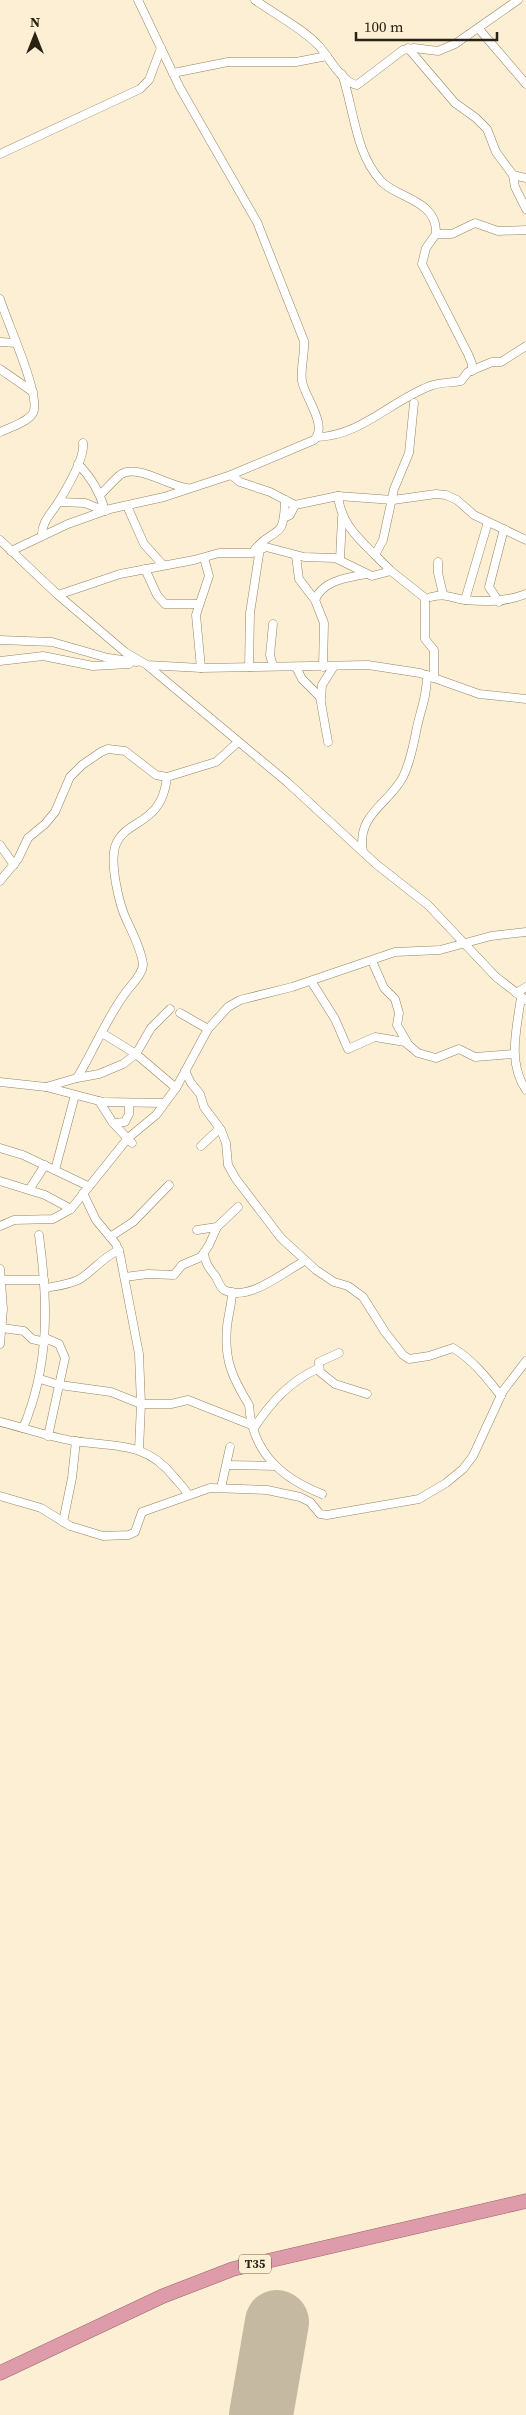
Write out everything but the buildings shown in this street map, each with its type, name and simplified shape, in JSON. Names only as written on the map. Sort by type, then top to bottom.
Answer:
[{"type":"highway","name":"T35","points":[[0,2373],[163,2296],[233,2269],[526,2201]]},
{"type":"street","points":[[138,0],[172,73],[262,233],[274,271],[304,341],[301,378],[318,423],[317,437]]},
{"type":"street","points":[[255,0],[312,40],[342,74],[349,81],[357,85],[393,55],[408,48],[443,50],[479,29],[518,0]]},
{"type":"street","points":[[479,29],[526,84]]},
{"type":"street","points":[[0,154],[140,89],[149,80],[161,48]]},
{"type":"street","points":[[408,48],[455,103],[476,118],[487,129],[496,152],[513,175],[515,187],[526,209]]},
{"type":"street","points":[[172,73],[228,62],[296,62],[327,56]]},
{"type":"street","points":[[342,74],[355,126],[373,171],[385,185],[404,194],[425,208],[435,222],[436,234],[426,248],[422,264],[468,354],[472,364],[472,371]]},
{"type":"street","points":[[513,175],[526,178]]},
{"type":"street","points":[[436,234],[452,234],[475,223],[498,231],[526,230]]},
{"type":"street","points":[[0,299],[33,392],[35,408],[32,415],[0,432]]},
{"type":"street","points":[[0,351],[2,342],[16,343]]},
{"type":"street","points":[[11,551],[68,524],[105,511],[232,475],[317,437],[331,436],[348,430],[429,387],[442,382],[461,381],[472,371],[492,362],[501,362],[526,346]]},
{"type":"street","points":[[0,369],[33,392]]},
{"type":"street","points":[[375,554],[383,540],[394,489],[409,454],[414,403]]},
{"type":"street","points":[[42,536],[42,526],[59,502],[84,451],[83,442]]},
{"type":"street","points":[[78,464],[90,476],[101,494],[105,511]]},
{"type":"street","points":[[101,494],[121,475],[132,471],[140,472],[176,487],[190,488]]},
{"type":"street","points":[[232,475],[240,482],[270,492],[295,505],[338,496],[393,500],[436,494],[446,495],[452,497],[474,515],[526,540]]},
{"type":"street","points":[[338,496],[343,515],[352,532],[391,571],[425,598],[425,639],[434,650],[425,703],[412,754],[398,785],[370,814],[361,843],[363,852]]},
{"type":"street","points":[[252,553],[259,544],[279,532],[284,518],[284,500]]},
{"type":"street","points":[[59,502],[86,503],[105,511]]},
{"type":"street","points":[[284,518],[290,515],[295,505]]},
{"type":"street","points":[[127,506],[144,544],[162,566]]},
{"type":"street","points":[[340,560],[343,515]]},
{"type":"street","points":[[466,600],[488,522]]},
{"type":"street","points":[[499,602],[490,587],[504,529]]},
{"type":"street","points":[[0,540],[58,595],[287,782],[363,852],[428,904],[496,977],[521,997]]},
{"type":"street","points":[[58,595],[120,574],[204,558],[226,551],[252,553],[260,548],[272,548],[296,556],[340,560],[366,574],[375,576],[391,571]]},
{"type":"street","points":[[249,667],[250,613],[260,548]]},
{"type":"street","points":[[296,556],[299,579],[315,600],[324,623],[323,667]]},
{"type":"street","points":[[201,668],[196,615],[198,604],[209,576],[204,558]]},
{"type":"street","points":[[438,562],[438,573],[443,594]]},
{"type":"street","points":[[145,569],[157,595],[165,604],[198,604]]},
{"type":"street","points":[[315,600],[320,591],[330,583],[366,574]]},
{"type":"street","points":[[431,597],[443,594],[466,600],[499,602],[526,594]]},
{"type":"street","points":[[273,624],[270,655],[273,666]]},
{"type":"street","points":[[0,640],[52,642],[108,658],[143,664],[201,668],[374,665],[430,676],[479,694],[526,699]]},
{"type":"street","points":[[0,661],[43,656],[93,666],[143,664]]},
{"type":"street","points":[[328,742],[321,699],[322,685],[334,666]]},
{"type":"street","points":[[296,667],[302,679],[312,687],[321,699]]},
{"type":"street","points":[[0,881],[14,865],[28,838],[45,824],[55,812],[70,777],[82,765],[101,752],[108,749],[125,751],[150,771],[167,777],[208,766],[216,762],[238,742]]},
{"type":"street","points":[[77,1078],[124,995],[142,972],[143,964],[119,896],[114,864],[116,845],[128,830],[159,807],[166,790],[167,777]]},
{"type":"street","points":[[0,845],[14,865]]},
{"type":"street","points":[[0,1226],[14,1220],[54,1220],[72,1208],[88,1186],[156,1114],[176,1088],[208,1029],[219,1014],[240,1000],[311,981],[404,951],[440,950],[491,936],[526,932]]},
{"type":"street","points":[[372,961],[384,988],[395,999],[399,1013],[398,1025],[408,1044],[418,1053],[436,1058],[459,1049],[475,1057],[513,1054]]},
{"type":"street","points":[[311,981],[328,1005],[348,1049],[375,1036],[408,1044]]},
{"type":"street","points":[[526,987],[521,997],[513,1054],[519,1080],[526,1090]]},
{"type":"street","points":[[46,1088],[112,1070],[136,1054],[151,1028],[170,1009]]},
{"type":"street","points":[[180,1013],[208,1029]]},
{"type":"street","points":[[102,1033],[136,1054],[176,1088]]},
{"type":"street","points":[[185,1071],[200,1094],[204,1107],[226,1143],[228,1164],[232,1172],[281,1238],[316,1270],[334,1282],[348,1286],[363,1298],[403,1355],[415,1359],[453,1348],[472,1362],[501,1396]]},
{"type":"street","points":[[0,1082],[46,1088],[130,1107],[140,1104],[163,1103]]},
{"type":"street","points":[[65,1083],[77,1095]]},
{"type":"street","points":[[0,1090],[18,1084]]},
{"type":"street","points":[[55,1170],[77,1095]]},
{"type":"street","points":[[99,1101],[114,1123],[130,1140]]},
{"type":"street","points":[[114,1123],[125,1122],[130,1107]]},
{"type":"street","points":[[201,1146],[219,1129]]},
{"type":"street","points":[[0,1148],[45,1165],[88,1186]]},
{"type":"street","points":[[29,1190],[45,1165]]},
{"type":"street","points":[[0,1181],[29,1190],[72,1208]]},
{"type":"street","points":[[110,1236],[133,1222],[169,1185]]},
{"type":"street","points":[[83,1194],[96,1220],[119,1250],[125,1277],[139,1354],[141,1404],[139,1450]]},
{"type":"street","points":[[125,1277],[148,1274],[174,1275],[182,1265],[198,1259],[204,1254],[217,1227],[238,1207]]},
{"type":"street","points":[[198,1230],[217,1227]]},
{"type":"street","points":[[23,1428],[40,1379],[45,1340],[44,1284],[39,1235]]},
{"type":"street","points":[[1,1288],[70,1283],[81,1278],[105,1256],[119,1250]]},
{"type":"street","points":[[204,1254],[206,1262],[220,1286],[232,1292],[252,1291],[301,1263]]},
{"type":"street","points":[[0,1269],[2,1328],[0,1344]]},
{"type":"street","points":[[232,1292],[232,1304],[227,1327],[227,1360],[237,1386],[249,1405],[254,1427],[261,1445],[274,1466],[291,1480],[322,1494]]},
{"type":"street","points":[[2,1328],[24,1331],[32,1339],[60,1344],[63,1349],[65,1358],[48,1436]]},
{"type":"street","points":[[318,1368],[319,1362],[323,1359],[339,1353]]},
{"type":"street","points":[[0,1496],[41,1508],[81,1531],[103,1536],[129,1535],[135,1532],[142,1512],[202,1489],[267,1490],[300,1497],[310,1502],[320,1514],[327,1516],[419,1500],[446,1483],[463,1469],[473,1456],[501,1396],[526,1361]]},
{"type":"street","points":[[254,1427],[273,1400],[303,1376],[318,1368]]},
{"type":"street","points":[[318,1368],[331,1382],[367,1394]]},
{"type":"street","points":[[40,1379],[60,1386],[111,1392],[141,1404],[171,1404],[188,1400],[254,1427]]},
{"type":"street","points":[[0,1422],[48,1436],[112,1444],[139,1450],[155,1457],[166,1466],[188,1495]]},
{"type":"street","points":[[63,1522],[72,1478],[76,1441]]},
{"type":"street","points":[[252,1466],[260,1458],[261,1445]]},
{"type":"street","points":[[221,1488],[230,1447]]},
{"type":"street","points":[[227,1465],[274,1466]]},
{"type":"runway","points":[[261,2415],[277,2322]]}]
